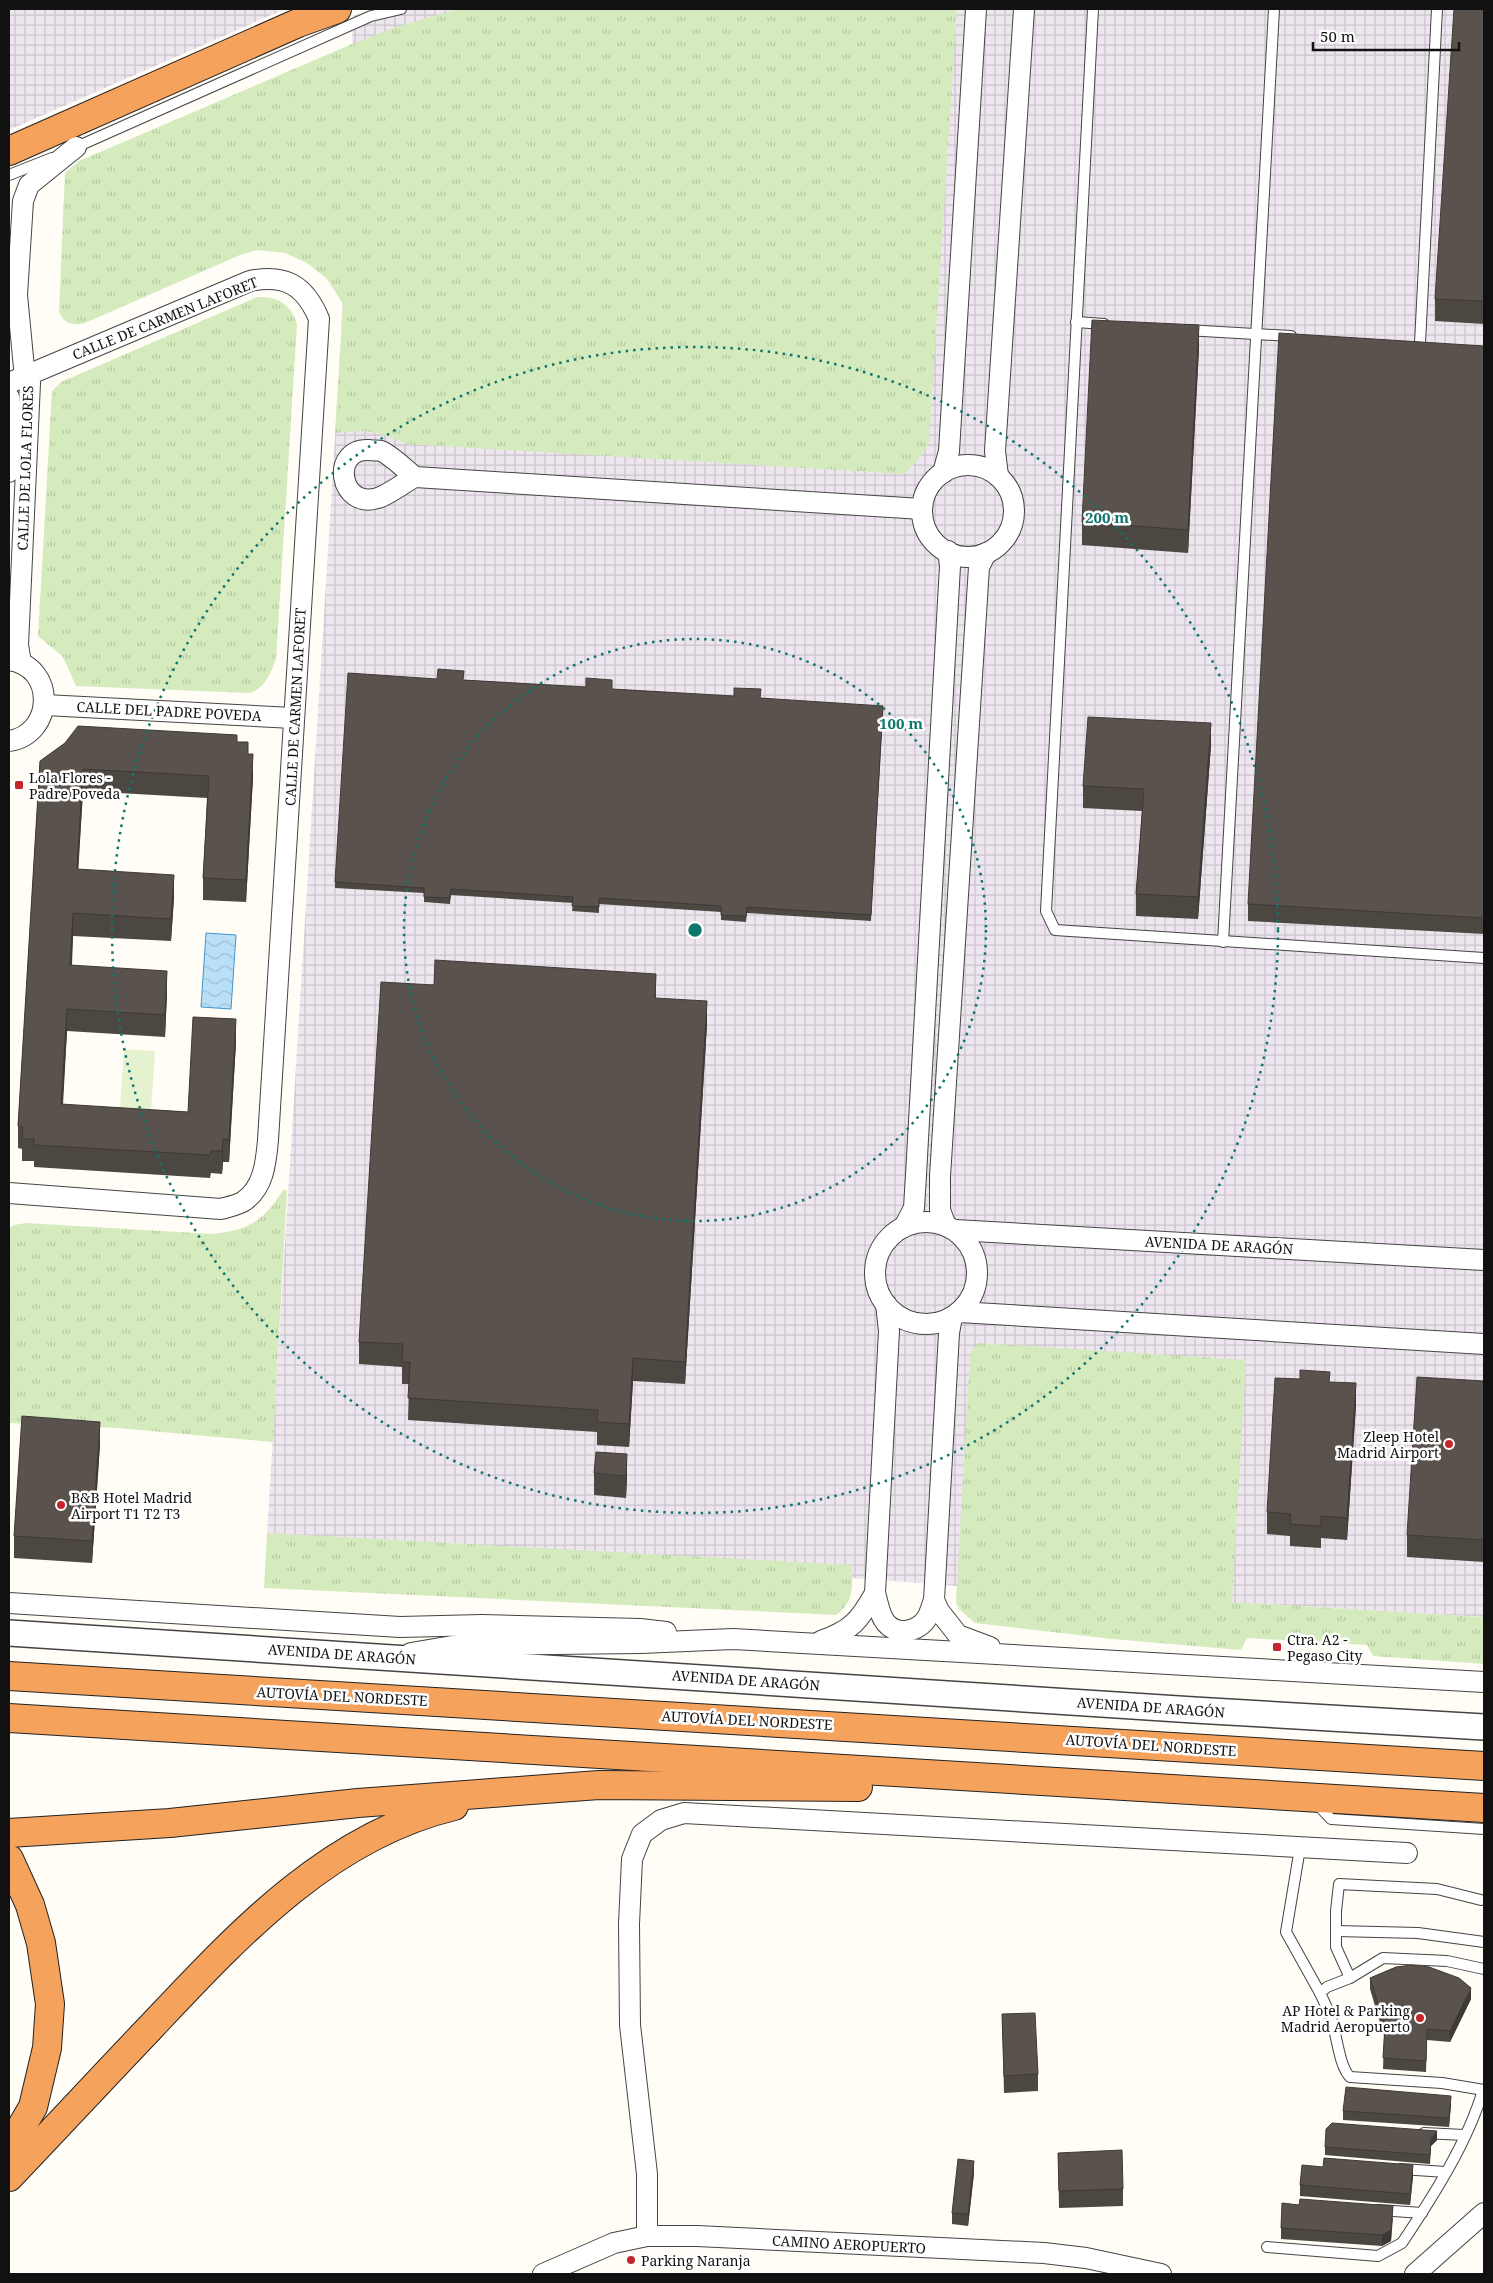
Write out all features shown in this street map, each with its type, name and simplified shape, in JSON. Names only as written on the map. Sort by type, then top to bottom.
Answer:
[{"type":"highway","points":[[9,150],[298,23],[337,9]]},
{"type":"highway","name":"AUTOVÍA DEL NORDESTE","points":[[9,1676],[1484,1766]]},
{"type":"highway","points":[[9,1718],[1484,1808]]},
{"type":"highway","points":[[9,1833],[50,1832],[170,1823],[358,1803],[599,1785],[1190,1790]]},
{"type":"highway","points":[[9,2178],[204,1970],[261,1916],[323,1865],[392,1827],[452,1807],[599,1785]]},
{"type":"highway","points":[[9,1859],[30,1905],[41,1943],[50,2004],[47,2048],[33,2107],[9,2148]]},
{"type":"highway","points":[[9,2117],[25,2088],[38,2045],[41,2004],[41,1943]]},
{"type":"street","points":[[943,473],[949,451],[976,9]]},
{"type":"street","points":[[998,476],[995,451],[1024,9]]},
{"type":"street","name":"CALLE DE LOLA FLORES","points":[[15,662],[18,645],[30,383],[18,379],[24,368],[17,295],[23,201],[29,185],[76,147]]},
{"type":"street","name":"CALLE DE CARMEN LAFORET","points":[[9,1193],[221,1209],[243,1201],[258,1187],[267,1155],[318,319],[312,302],[299,289],[284,280],[268,277],[250,281],[18,379]]},
{"type":"street","name":"CALLE DE LOLA FLORES","points":[[9,397],[11,425],[9,472]]},
{"type":"street","points":[[971,465],[986,468],[998,476],[1008,487],[1014,502],[1014,518],[1009,532],[1000,544],[986,553],[974,556],[960,556],[948,551],[929,534],[924,522],[922,509],[925,495],[932,482],[956,466],[971,465]]},
{"type":"street","points":[[415,477],[922,509]]},
{"type":"street","points":[[904,1227],[914,1208],[950,566],[948,551]]},
{"type":"street","points":[[950,1228],[932,1222],[917,1223],[904,1227],[891,1236],[882,1248],[876,1261],[875,1276],[878,1291],[886,1304],[899,1316],[916,1323],[935,1323],[956,1314],[970,1300],[976,1285],[977,1270],[970,1248],[950,1228],[940,1210],[940,1176],[979,567],[986,553]]},
{"type":"street","points":[[10,746],[35,727],[45,705],[44,692],[40,680],[32,671],[15,662]]},
{"type":"street","name":"CALLE DEL PADRE POVEDA","points":[[45,705],[293,718]]},
{"type":"street","name":"AVENIDA DE ARAGÓN","points":[[950,1228],[1484,1260]]},
{"type":"street","points":[[886,1304],[889,1331],[875,1593],[885,1623],[893,1629],[903,1632],[918,1628],[927,1618],[934,1600],[949,1334],[956,1314]]},
{"type":"street","points":[[956,1314],[1484,1344]]},
{"type":"street","points":[[818,1642],[841,1635],[861,1618],[875,1593]]},
{"type":"street","points":[[934,1600],[939,1611],[958,1635],[1011,1654]]},
{"type":"street","points":[[9,1603],[400,1627],[482,1625],[640,1629],[732,1639],[818,1642],[1484,1682]]},
{"type":"street","name":"AVENIDA DE ARAGÓN","points":[[9,1633],[1484,1727]]},
{"type":"street","points":[[392,1657],[458,1645],[641,1643],[732,1639]]},
{"type":"street","points":[[647,2236],[647,2174],[630,2025],[629,1924],[632,1859],[642,1834],[661,1820],[684,1813],[1407,1853]]},
{"type":"street","points":[[1415,2274],[1484,2213]]},
{"type":"street","name":"CAMINO AEROPUERTO","points":[[543,2274],[614,2243],[647,2236],[697,2236],[1044,2253],[1086,2258],[1160,2274]]},
{"type":"lane","points":[[9,176],[371,16],[401,9]]},
{"type":"lane","points":[[1093,9],[1046,910],[1055,930],[1484,958]]},
{"type":"lane","points":[[1223,942],[1258,334],[1274,9]]},
{"type":"lane","points":[[1420,343],[1437,9]]},
{"type":"lane","points":[[1076,322],[1114,325]]},
{"type":"lane","points":[[1172,329],[1306,337]]},
{"type":"lane","points":[[1310,1797],[1331,1819],[1484,1829]]},
{"type":"lane","points":[[1267,2247],[1378,2256],[1402,2243],[1446,2172],[1478,2108],[1484,2090],[1442,2083],[1350,2077],[1343,2070],[1339,2044],[1331,2017],[1320,1993],[1286,1932],[1300,1848]]},
{"type":"lane","points":[[1350,1978],[1336,1947],[1339,1884],[1437,1889],[1481,1900]]},
{"type":"lane","points":[[1336,1931],[1418,1933],[1484,1942]]},
{"type":"lane","points":[[1320,1993],[1327,1987],[1350,1978],[1383,1958],[1447,1961],[1484,1969]]},
{"type":"lane","points":[[1409,2131],[1464,2136]]},
{"type":"lane","points":[[1389,2168],[1446,2172]]},
{"type":"lane","points":[[1368,2209],[1422,2213]]},
{"type":"shaded area","points":[[9,9],[285,9],[9,130]]},
{"type":"shaded area","points":[[374,9],[1484,9],[1484,1617],[957,1586],[267,1533],[341,341],[353,16]]},
{"type":"green space","points":[[458,9],[957,9],[929,442],[915,463],[904,474],[407,444],[372,432],[335,433],[343,304],[327,279],[307,263],[285,253],[257,250],[240,255],[85,323],[73,324],[66,322],[59,312],[65,173],[79,161],[352,44],[396,27]]},
{"type":"green space","points":[[257,297],[271,298],[283,303],[291,311],[297,324],[276,659],[272,670],[264,684],[250,693],[76,686],[63,657],[38,636],[52,391],[61,382]]},
{"type":"green space","points":[[124,1049],[155,1051],[151,1111],[120,1109]]},
{"type":"green space","points":[[283,1190],[287,1190],[273,1442],[118,1428],[9,1423],[9,1229],[14,1225],[26,1223],[213,1234],[236,1230],[254,1222],[269,1209]]},
{"type":"green space","points":[[979,1343],[1246,1360],[1232,1602],[1484,1617],[1484,1664],[1373,1656],[1367,1645],[1247,1638],[1241,1650],[1112,1639],[975,1623],[961,1611],[956,1603],[970,1353]]},
{"type":"green space","points":[[267,1533],[852,1565],[852,1587],[847,1604],[836,1615],[264,1588]]},
{"type":"water","points":[[206,933],[236,935],[231,1009],[201,1007]]},
{"type":"building","points":[[1454,9],[1484,9],[1484,301],[1435,299]]},
{"type":"building","points":[[1092,320],[1199,325],[1188,530],[1082,522]]},
{"type":"building","points":[[1279,333],[1484,346],[1484,918],[1248,904]]},
{"type":"building","points":[[438,669],[464,671],[463,680],[586,687],[586,678],[612,680],[612,689],[734,696],[734,688],[761,689],[760,698],[883,706],[871,915],[747,907],[746,916],[721,915],[721,906],[599,898],[599,907],[572,906],[573,897],[451,889],[450,898],[424,897],[424,888],[335,882],[348,673],[437,679]]},
{"type":"building","points":[[1088,717],[1211,723],[1198,897],[1136,894],[1144,789],[1083,786]]},
{"type":"building","points":[[78,726],[237,735],[237,742],[248,742],[248,754],[253,754],[246,880],[203,878],[209,776],[83,769],[77,869],[174,875],[171,919],[73,913],[70,965],[167,971],[165,1015],[67,1009],[61,1104],[188,1112],[193,1017],[236,1019],[229,1140],[223,1139],[222,1151],[211,1151],[210,1155],[34,1145],[34,1139],[22,1139],[23,1127],[18,1126],[40,761],[65,743]]},
{"type":"building","points":[[435,960],[656,974],[655,998],[707,1001],[685,1362],[633,1358],[629,1424],[597,1422],[598,1410],[408,1398],[410,1362],[402,1362],[403,1344],[359,1342],[381,982],[434,985]]},
{"type":"building","points":[[1300,1370],[1330,1372],[1329,1382],[1356,1383],[1347,1518],[1321,1516],[1321,1526],[1290,1524],[1291,1514],[1267,1512],[1275,1378],[1300,1379]]},
{"type":"building","name":"Zleep Hotel Madrid Airport","points":[[1417,1377],[1484,1381],[1484,1540],[1407,1535]]},
{"type":"building","points":[[22,1416],[100,1422],[92,1541],[14,1536]]},
{"type":"building","points":[[596,1452],[627,1454],[626,1476],[594,1473]]},
{"type":"building","name":"AP Hotel & Parking Madrid Aeropuerto","points":[[1412,1965],[1429,1967],[1459,1978],[1471,1988],[1450,2031],[1427,2029],[1426,2061],[1383,2058],[1385,2026],[1370,1978],[1396,1967]]},
{"type":"building","points":[[1035,2013],[1038,2074],[1004,2076],[1002,2014]]},
{"type":"building","points":[[1346,2087],[1451,2096],[1449,2118],[1343,2111]]},
{"type":"building","points":[[1332,2123],[1437,2131],[1431,2138],[1430,2155],[1325,2147],[1326,2129]]},
{"type":"building","points":[[1122,2150],[1123,2189],[1059,2191],[1058,2153]]},
{"type":"building","points":[[1324,2158],[1413,2165],[1410,2194],[1300,2185],[1302,2165],[1323,2167]]},
{"type":"building","points":[[958,2159],[974,2161],[968,2214],[952,2213]]},
{"type":"building","points":[[1300,2199],[1393,2206],[1391,2230],[1382,2235],[1281,2228],[1282,2203],[1299,2205]]},
{"type":"place","name":"Lola Flores - Padre Poveda","points":[[19,785]]},
{"type":"place","name":"Zleep Hotel Madrid Airport","points":[[1449,1444]]},
{"type":"place","name":"B&B Hotel Madrid Airport T1 T2 T3","points":[[61,1505]]},
{"type":"place","name":"Ctra. A2 - Pegaso City","points":[[1277,1647]]},
{"type":"place","name":"AP Hotel & Parking Madrid Aeropuerto","points":[[1420,2018]]},
{"type":"place","name":"Parking Naranja","points":[[631,2260]]}]
